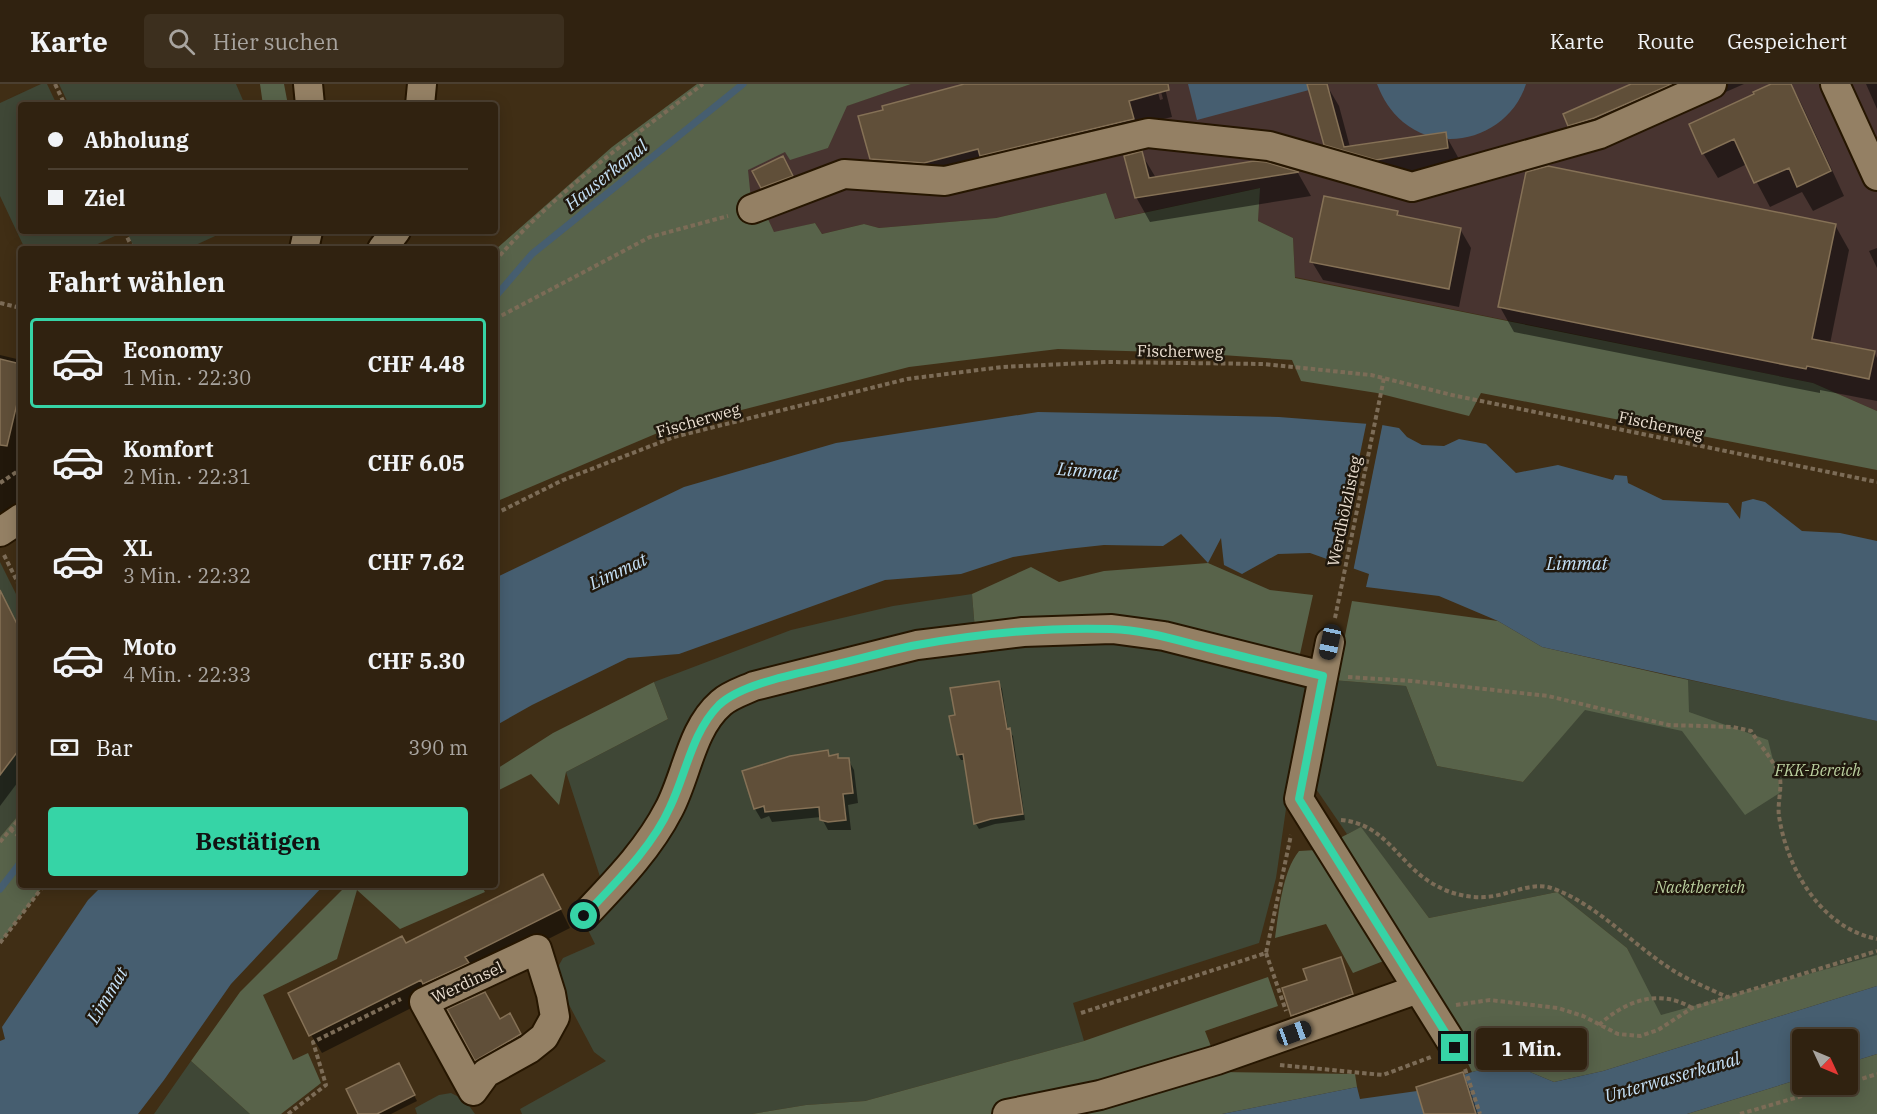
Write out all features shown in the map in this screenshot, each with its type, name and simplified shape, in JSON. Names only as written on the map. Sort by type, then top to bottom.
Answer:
[{"type":"street","points":[[308,84],[310,102]]},
{"type":"street","points":[[420,102],[422,84]]},
{"type":"street","points":[[752,209],[844,174],[945,181],[1148,133],[1269,146],[1412,187],[1600,134],[1712,84]]},
{"type":"street","points":[[1835,84],[1877,176]]},
{"type":"street","points":[[384,246],[394,234]]},
{"type":"street","points":[[0,532],[18,520]]},
{"type":"street","points":[[584,916],[620,878],[647,844],[670,808],[704,724],[716,708],[732,696],[754,686],[917,645],[1023,632],[1112,629],[1164,636],[1323,676]]},
{"type":"street","points":[[1330,642],[1323,676],[1305,808],[1461,1060]]},
{"type":"street","name":"Werdinsel","points":[[537,949],[551,994],[555,1017],[544,1037],[529,1049],[486,1072],[473,1091],[424,1002],[537,949]]},
{"type":"street","points":[[1007,1114],[1100,1095],[1425,999]]},
{"type":"path","points":[[55,84],[64,102]]},
{"type":"path","points":[[498,258],[522,230],[576,183],[703,84]]},
{"type":"path","points":[[498,318],[650,237],[752,209]]},
{"type":"path","points":[[0,303],[18,307]]},
{"type":"path","name":"Fischerweg","points":[[498,512],[563,480],[674,437],[907,379],[1002,367],[1107,362],[1263,364],[1384,378],[1452,395],[1877,482]]},
{"type":"path","name":"Werdhölzlisteg","points":[[1330,642],[1384,378]]},
{"type":"path","points":[[0,483],[18,471]]},
{"type":"path","points":[[0,546],[18,583]]},
{"type":"path","points":[[1323,676],[1412,681],[1537,694],[1669,725],[1733,727],[1751,731],[1779,774],[1779,815],[1789,851],[1803,885],[1824,910],[1845,927],[1877,939]]},
{"type":"path","points":[[1285,1008],[1266,952],[1305,808],[1366,826],[1380,834],[1411,867],[1436,886],[1464,896],[1487,897],[1516,889],[1542,886],[1556,890],[1586,906],[1674,971],[1727,997]]},
{"type":"path","points":[[0,842],[18,820]]},
{"type":"path","points":[[10,829],[18,836]]},
{"type":"path","points":[[0,943],[42,888]]},
{"type":"path","points":[[1425,999],[1473,1002],[1490,1000],[1558,1008],[1583,1016],[1618,1034],[1640,1036],[1658,1030],[1692,1008],[1877,951]]},
{"type":"path","points":[[1081,1013],[1266,952]]},
{"type":"path","points":[[1599,1025],[1614,1011],[1655,997],[1670,999],[1692,1008]]},
{"type":"path","points":[[288,1114],[326,1085],[313,1042],[401,999],[424,1002]]},
{"type":"path","points":[[1277,1065],[1383,1075],[1461,1060],[1480,1114]]},
{"type":"path","points":[[1858,1080],[1877,1074]]},
{"type":"path","points":[[1740,1114],[1805,1095]]},
{"type":"shaded area","points":[[911,84],[1877,84],[1877,411],[1813,383],[1295,277],[1293,238],[1258,221],[1259,188],[1114,219],[1106,193],[996,218],[879,228],[864,224],[822,234],[815,223],[774,233],[768,219],[758,224],[752,209],[747,170],[785,151],[828,148],[846,106]]},
{"type":"green space","points":[[41,84],[47,84],[56,102],[18,102],[18,234],[117,235],[93,246],[24,246],[0,196],[0,103]]},
{"type":"green space","points":[[59,84],[236,84],[244,102],[68,102]]},
{"type":"green space","points":[[260,84],[284,84],[287,102],[263,102]]},
{"type":"green space","points":[[697,84],[911,84],[847,106],[828,148],[790,160],[785,152],[748,170],[752,209],[758,223],[768,219],[774,232],[815,223],[822,234],[864,224],[879,228],[996,218],[1106,193],[1115,219],[1260,188],[1258,221],[1293,238],[1295,278],[1813,383],[1877,411],[1877,470],[1481,393],[1469,416],[1377,393],[1301,381],[1292,360],[1193,353],[1058,349],[909,367],[667,429],[498,501],[498,247],[612,147]]},
{"type":"green space","points":[[128,234],[220,234],[194,246],[134,246]]},
{"type":"green space","points":[[0,562],[18,598],[18,626],[0,590]]},
{"type":"green space","points":[[1208,563],[1270,590],[1313,595],[1298,663],[1125,624],[975,630],[972,594],[1031,567],[1059,582],[1104,571]]},
{"type":"green space","points":[[972,594],[975,630],[751,682],[673,788],[604,889],[566,772],[668,719],[654,682],[791,630],[893,606]]},
{"type":"green space","points":[[1352,601],[1498,621],[1542,647],[1688,680],[1689,712],[1768,740],[1781,792],[1745,815],[1682,731],[1585,710],[1523,782],[1437,766],[1406,686],[1332,680],[1339,665]]},
{"type":"green space","points":[[1100,635],[1310,685],[1287,802],[1276,878],[1259,943],[1073,1003],[1084,1041],[865,1101],[806,1105],[752,1114],[522,1114],[520,1109],[606,1061],[594,1052],[558,984],[555,972],[563,958],[595,944],[587,928],[716,716],[820,676],[1007,644]]},
{"type":"green space","points":[[1676,677],[1877,721],[1877,986],[1660,1016],[1627,948],[1557,892],[1429,918],[1361,828],[1347,834],[1314,786],[1332,680],[1406,686],[1437,766],[1523,782],[1585,709]]},
{"type":"green space","points":[[654,682],[668,719],[566,772],[559,805],[531,774],[498,790],[498,768],[553,733]]},
{"type":"green space","points":[[18,751],[18,816],[0,837],[0,775]]},
{"type":"green space","points":[[18,816],[18,888],[42,888],[0,943],[0,837]]},
{"type":"green space","points":[[1361,827],[1429,918],[1557,892],[1627,948],[1661,1015],[1877,955],[1877,986],[1603,1071],[1554,1082],[1508,1063],[1472,1072],[1435,993],[1338,839]]},
{"type":"green space","points":[[1316,850],[1386,960],[1353,973],[1326,924],[1275,938],[1282,893],[1293,860],[1299,851]]},
{"type":"green space","points":[[344,888],[483,888],[485,892],[400,929],[357,890],[337,959],[263,995],[293,1060],[308,1053],[321,1083],[281,1114],[250,1114],[191,1061],[240,992]]},
{"type":"green space","points":[[1268,977],[1278,1006],[1205,1031],[1221,1072],[1355,1074],[1357,1087],[1222,1114],[752,1114],[806,1105],[865,1101],[1084,1041]]},
{"type":"green space","points":[[1877,1054],[1877,1114],[1687,1114],[1792,1081],[1792,1095],[1858,1095],[1858,1060]]},
{"type":"green space","points":[[191,1061],[250,1114],[154,1114]]},
{"type":"green space","points":[[451,1093],[465,1100],[475,1114],[417,1114],[415,1108],[439,1095]]},
{"type":"water","points":[[1188,84],[1307,84],[1309,90],[1197,120]]},
{"type":"water","points":[[1377,84],[1526,84],[1518,102],[1491,128],[1456,139],[1438,138],[1420,133],[1403,122],[1387,104]]},
{"type":"water","name":"Limmat","points":[[1038,412],[1279,417],[1399,428],[1407,437],[1422,445],[1444,446],[1459,439],[1486,444],[1516,473],[1558,465],[1613,480],[1615,475],[1627,476],[1628,483],[1663,500],[1728,503],[1740,519],[1742,502],[1753,499],[1765,502],[1802,531],[1840,533],[1877,541],[1877,721],[1542,647],[1498,621],[1439,596],[1366,587],[1369,574],[1310,553],[1278,554],[1242,574],[1224,565],[1221,538],[1208,563],[1181,534],[1163,546],[1104,545],[1067,549],[1013,557],[961,574],[885,580],[679,654],[628,658],[498,724],[498,577],[684,487],[836,443]]},
{"type":"water","name":"Limmat","points":[[100,888],[321,888],[231,984],[138,1114],[0,1114],[0,1041],[5,1039],[2,1027],[88,900]]},
{"type":"water","name":"Unterwasserkanal","points":[[1877,986],[1877,1054],[1858,1060],[1858,1029],[1792,1029],[1792,1081],[1687,1114],[1222,1114],[1357,1087],[1360,1099],[1417,1091],[1472,1072],[1508,1063],[1554,1082],[1603,1071]]},
{"type":"pier","points":[[1367,420],[1383,422],[1353,572],[1337,566]]},
{"type":"building","points":[[964,84],[1168,84],[1169,90],[1129,101],[1134,119],[980,156],[978,149],[924,163],[870,159],[858,116],[883,110],[882,106]]},
{"type":"building","points":[[1307,84],[1327,84],[1344,147],[1446,132],[1448,148],[1376,160],[1324,145]]},
{"type":"building","points":[[1631,84],[1672,84],[1594,118],[1568,126],[1563,114]]},
{"type":"building","points":[[1771,84],[1791,84],[1831,171],[1797,187],[1789,168],[1754,183],[1734,139],[1702,154],[1689,124]]},
{"type":"building","points":[[1142,151],[1149,178],[1254,161],[1266,162],[1299,172],[1135,198],[1124,156]]},
{"type":"building","points":[[783,156],[793,176],[761,188],[752,171]]},
{"type":"building","points":[[1548,166],[1836,224],[1812,339],[1875,351],[1869,379],[1807,366],[1806,369],[1498,307],[1526,172]]},
{"type":"building","points":[[1324,196],[1398,211],[1397,215],[1461,228],[1449,289],[1310,262]]},
{"type":"building","points":[[0,359],[18,363],[18,400],[7,446],[0,445]]},
{"type":"building","points":[[0,590],[18,626],[18,751],[0,775]]},
{"type":"building","points":[[999,681],[1007,729],[1010,728],[1023,814],[974,824],[963,754],[957,755],[949,716],[955,715],[950,688]]},
{"type":"building","points":[[828,750],[829,756],[838,754],[838,758],[849,758],[853,793],[843,794],[846,820],[828,822],[820,820],[819,807],[765,812],[764,806],[754,809],[742,771],[790,756]]},
{"type":"building","points":[[543,874],[561,909],[465,957],[469,963],[423,984],[421,980],[309,1036],[288,993],[402,936],[406,943]]},
{"type":"building","points":[[1341,957],[1353,994],[1291,1016],[1282,988],[1307,980],[1303,969]]},
{"type":"building","points":[[485,992],[500,1019],[510,1013],[521,1034],[475,1061],[447,1009]]},
{"type":"building","points":[[399,1063],[415,1095],[377,1114],[358,1114],[346,1089]]},
{"type":"building","points":[[1463,1072],[1476,1114],[1424,1114],[1416,1087]]},
{"type":"waterway","name":"Hauserkanal","points":[[498,294],[532,254],[743,84]]},
{"type":"waterway","name":"Hauserkanal","points":[[0,889],[18,866]]},
{"type":"route","points":[[584,916],[620,878],[647,844],[670,808],[704,724],[716,708],[732,696],[754,686],[917,645],[1023,632],[1112,629],[1164,636],[1323,676],[1299,799],[1455,1048]]},
{"type":"park label","name":"FKK-Bereich","points":[[1818,770]]},
{"type":"park label","name":"Nacktbereich","points":[[1700,887]]}]
